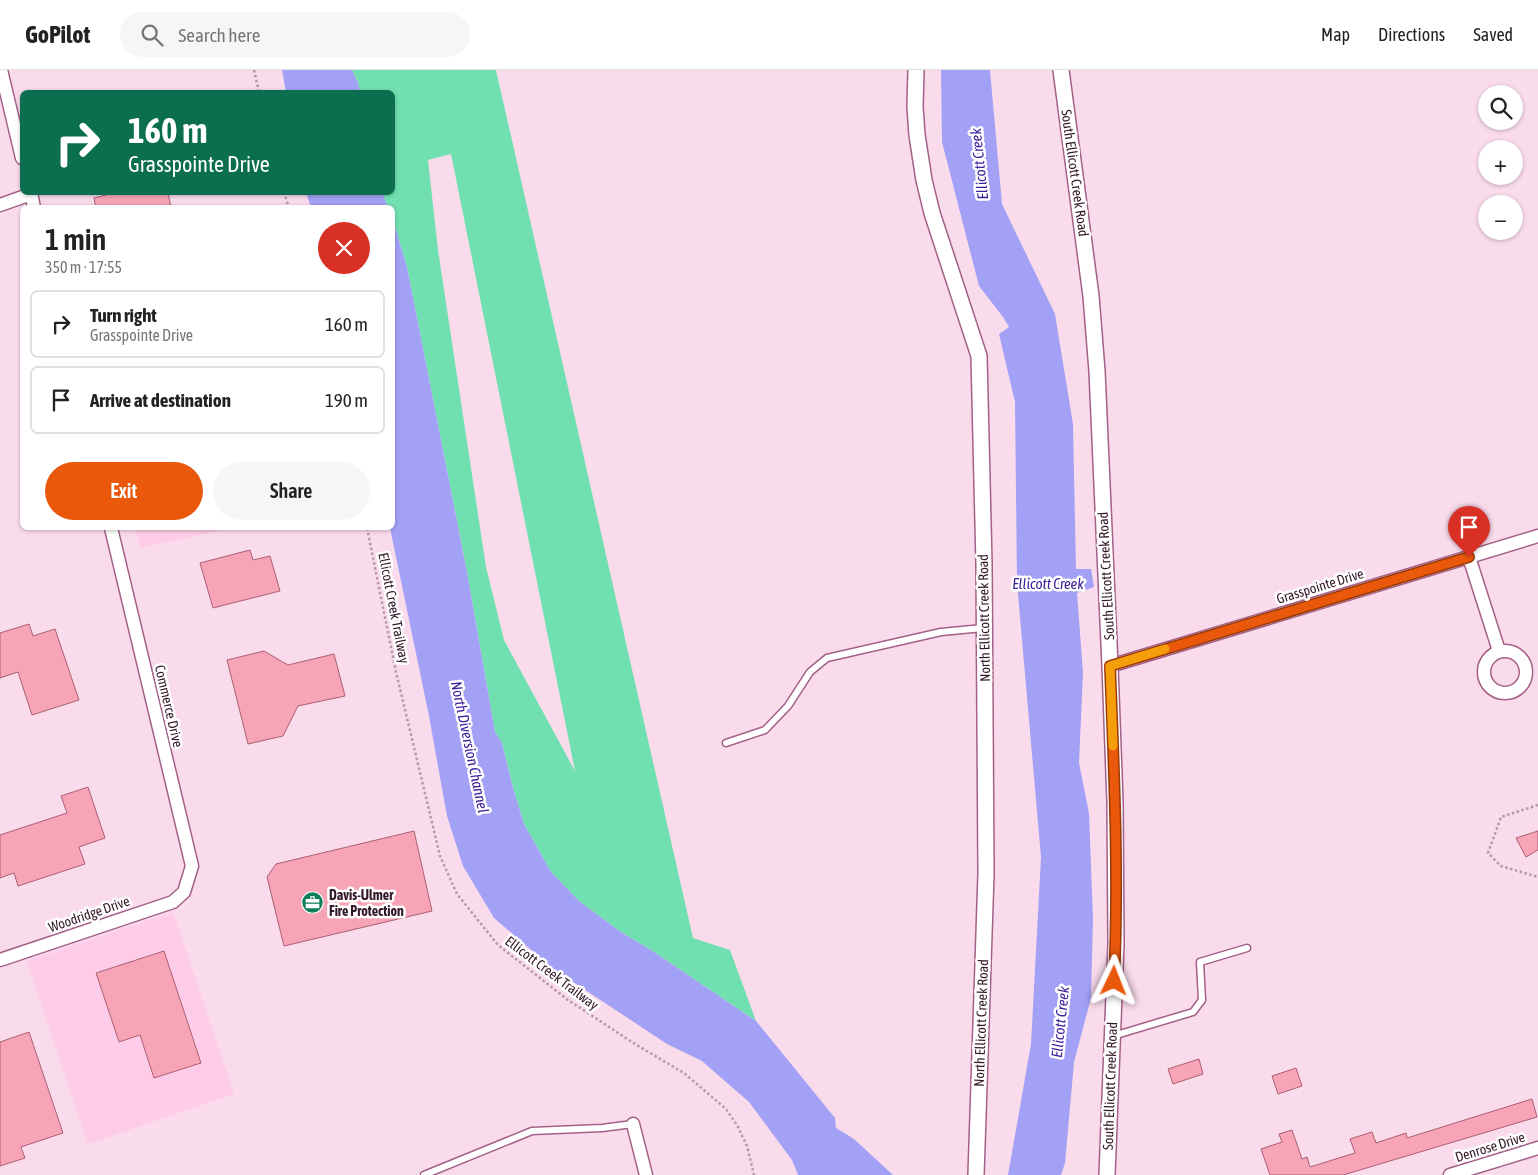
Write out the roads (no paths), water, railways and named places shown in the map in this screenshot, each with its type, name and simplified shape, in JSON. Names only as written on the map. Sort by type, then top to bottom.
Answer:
[{"type":"street","points":[[2,70],[20,149]]},
{"type":"street","name":"North Ellicott Creek Road","points":[[916,70],[916,135],[924,180],[932,213],[979,356],[986,874],[976,1175]]},
{"type":"street","name":"South Ellicott Creek Road","points":[[1061,70],[1091,296],[1097,371],[1110,666],[1115,802],[1116,944],[1106,1175]]},
{"type":"street","points":[[0,205],[26,195]]},
{"type":"street","name":"Commerce Drive","points":[[111,530],[192,866],[184,892]]},
{"type":"street","name":"Grasspointe Drive","points":[[1110,666],[1538,536]]},
{"type":"street","points":[[1469,557],[1499,651]]},
{"type":"street","name":"Woodridge Drive","points":[[0,960],[173,902],[184,892]]},
{"type":"street","points":[[633,1124],[646,1175]]},
{"type":"street","name":"Denrose Drive","points":[[1450,1175],[1538,1148]]},
{"type":"lane","points":[[726,743],[765,730],[788,706],[810,672],[827,658],[941,632],[984,628]]},
{"type":"lane","points":[[1112,1036],[1193,1012],[1202,1000],[1200,962],[1247,948]]},
{"type":"lane","points":[[424,1175],[532,1131],[602,1128],[633,1124]]},
{"type":"water","points":[[282,70],[352,70],[360,90],[286,90]]},
{"type":"water","name":"Ellicott Creek","points":[[941,70],[990,70],[1002,204],[1055,314],[1073,424],[1076,569],[1091,569],[1094,587],[1077,593],[1083,673],[1079,763],[1089,813],[1093,919],[1091,998],[1074,1062],[1065,1163],[1061,1175],[1008,1175],[1031,1044],[1041,857],[1017,583],[1015,402],[999,334],[1009,327],[979,286],[942,142]]},
{"type":"water","points":[[307,195],[383,195],[387,205],[310,205]]},
{"type":"water","name":"North Diversion Channel","points":[[395,227],[407,267],[467,572],[495,732],[502,743],[524,824],[551,872],[580,902],[621,932],[756,1021],[835,1118],[836,1128],[854,1139],[893,1175],[798,1175],[792,1160],[749,1102],[702,1061],[667,1044],[552,968],[494,918],[463,866],[447,816],[429,716],[390,530],[395,530]]},
{"type":"place","name":"Davis-Ulmer Fire Protection","points":[[313,903]]}]
